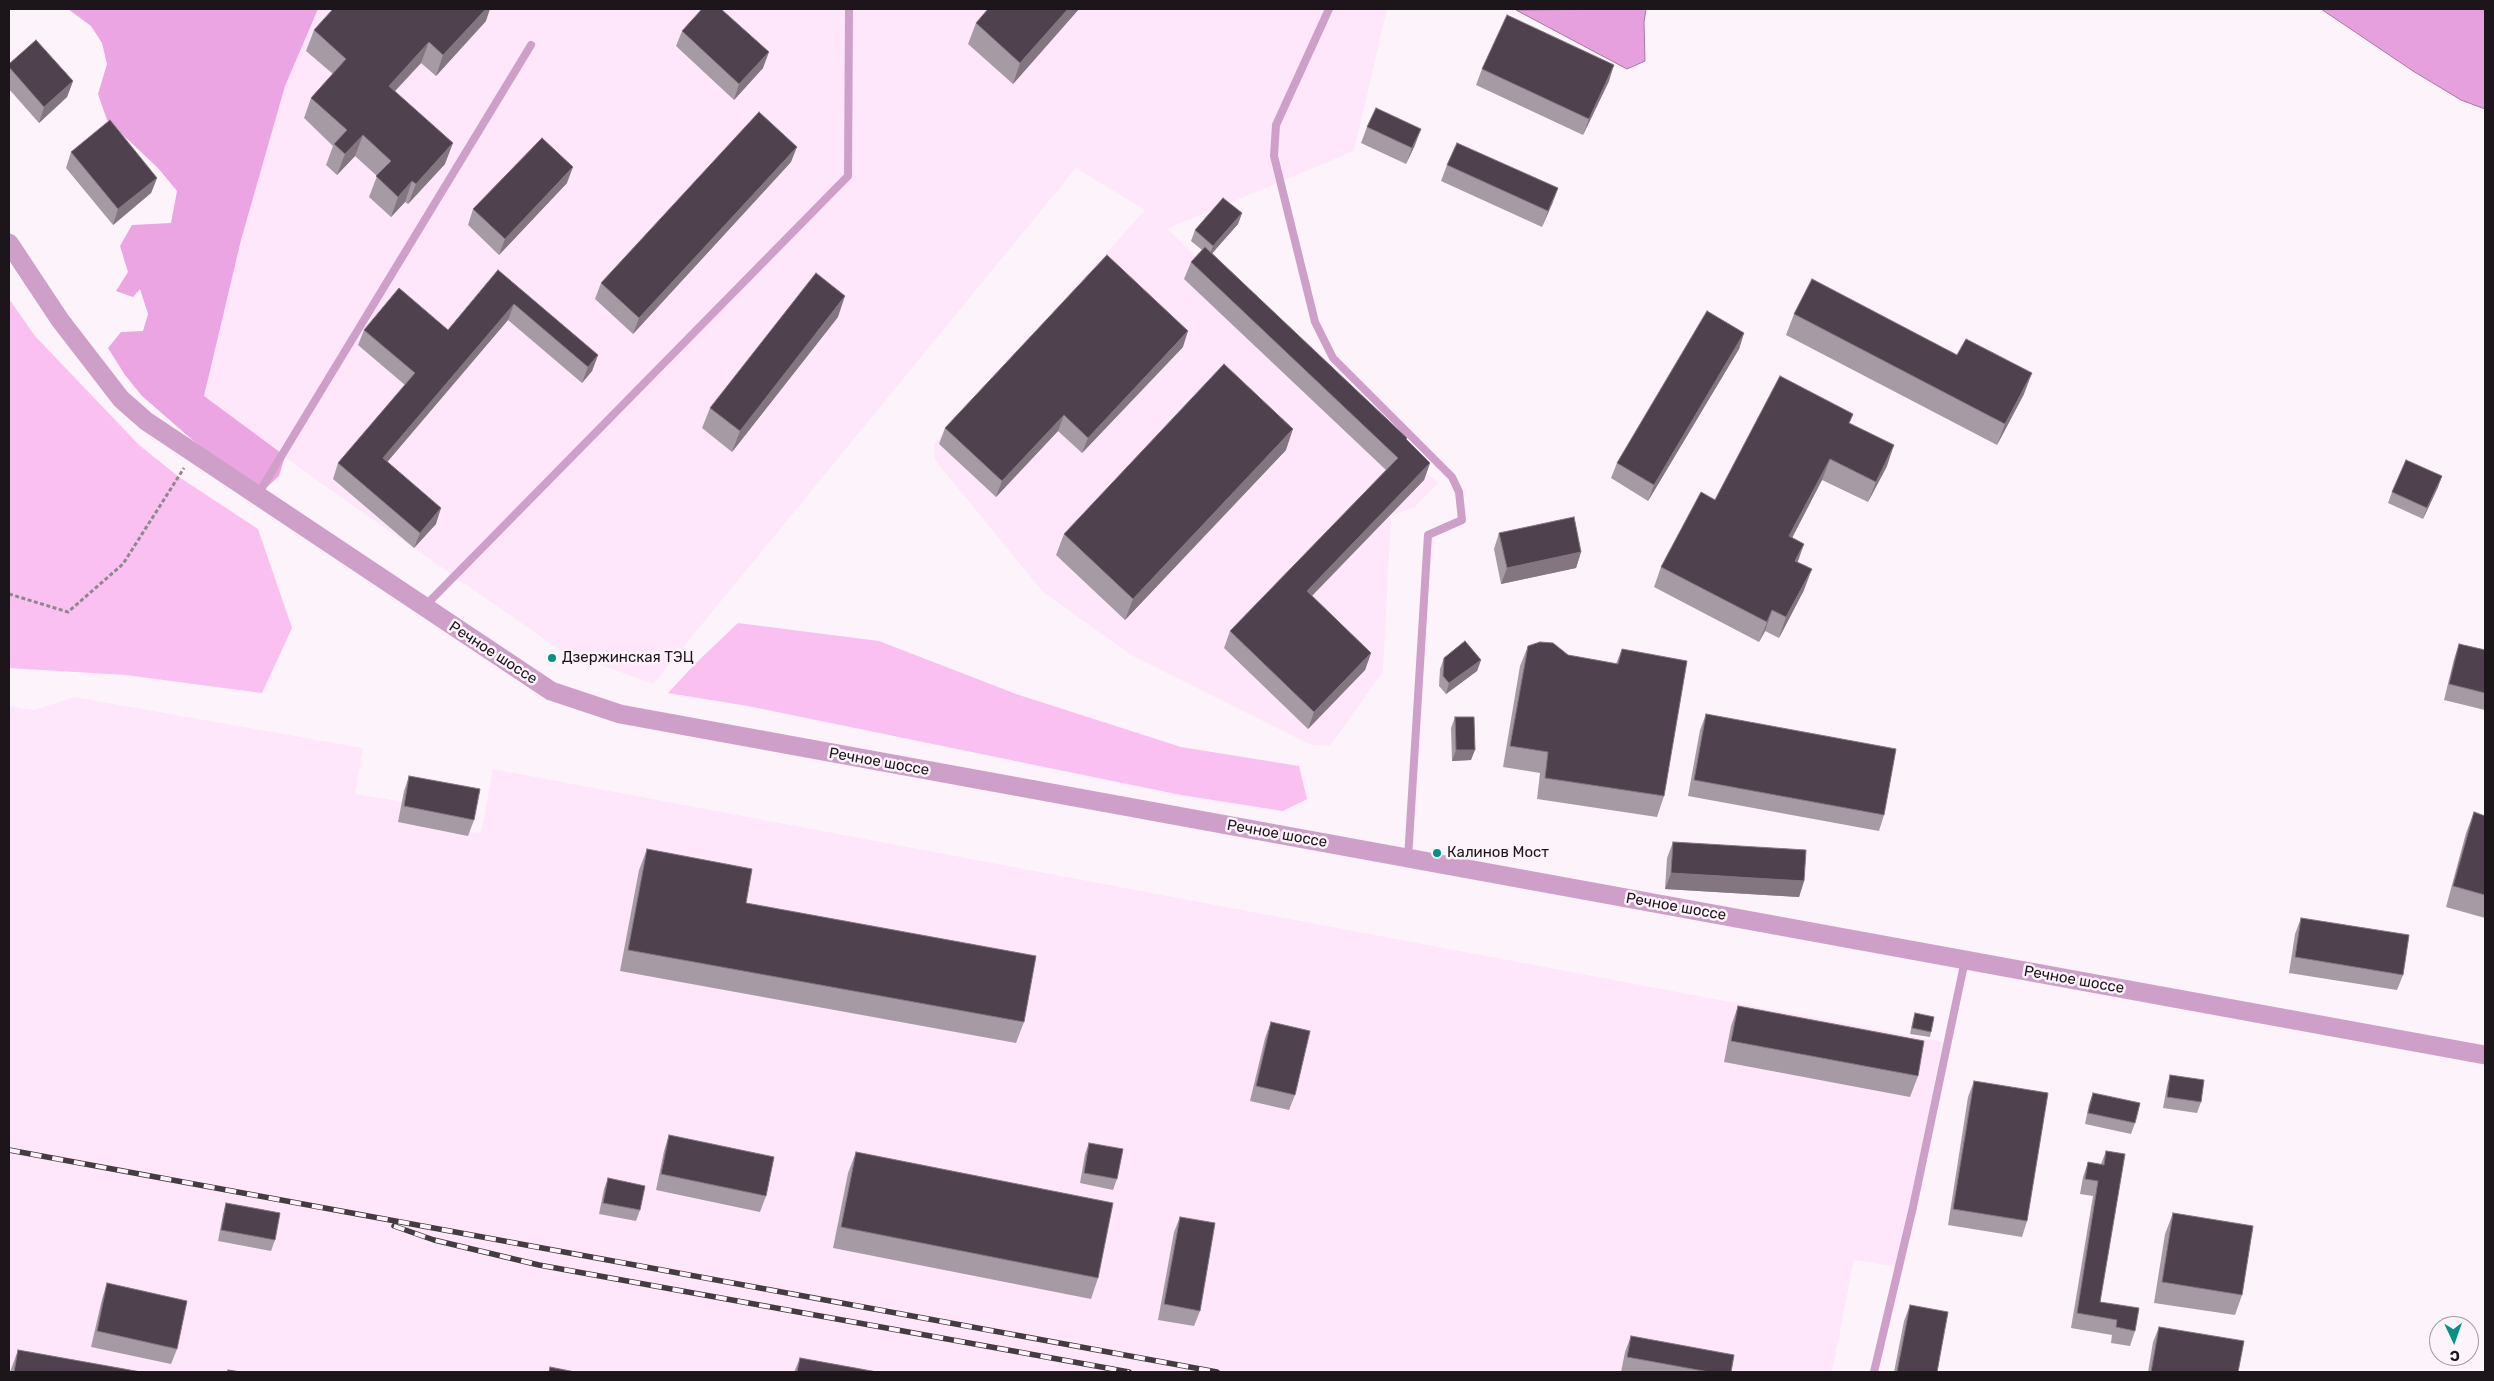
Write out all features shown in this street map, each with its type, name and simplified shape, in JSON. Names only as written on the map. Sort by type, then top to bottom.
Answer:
[{"type":"street","name":"Речное шоссе","points":[[9,243],[60,320],[121,399],[146,421],[551,691],[620,714],[2485,1054]]},
{"type":"lane","points":[[424,608],[848,176],[849,9]]},
{"type":"lane","points":[[1325,10],[1276,125],[1274,156],[1315,322],[1334,358],[1452,477],[1459,492],[1462,520],[1428,535],[1408,858]]},
{"type":"lane","points":[[257,496],[531,45]]},
{"type":"lane","points":[[1874,1372],[1914,1207],[1965,960]]},
{"type":"path","points":[[9,594],[68,612],[123,564],[193,453]]},
{"type":"shaded area","points":[[68,9],[318,9],[285,86],[241,240],[204,396],[285,456],[279,476],[257,496],[142,396],[125,375],[108,348],[121,332],[143,331],[148,314],[140,289],[133,297],[116,291],[128,272],[120,246],[132,225],[171,223],[177,191],[158,168],[107,120],[98,94],[107,64],[102,43],[91,26]]},
{"type":"shaded area","points":[[318,9],[1387,9],[1354,151],[1167,229],[1438,483],[1415,507],[1391,516],[1383,671],[1330,746],[1309,744],[1131,655],[1043,592],[935,460],[934,444],[1145,210],[1076,168],[653,684],[560,650],[322,484],[204,397],[241,240],[285,86]]},
{"type":"shaded area","points":[[1646,9],[1644,22],[1645,61],[1627,69],[1516,10]]},
{"type":"shaded area","points":[[2321,9],[2485,9],[2485,109],[2461,100],[2413,71]]},
{"type":"shaded area","points":[[9,299],[35,336],[139,445],[179,477],[258,529],[292,628],[262,693],[126,675],[9,668]]},
{"type":"shaded area","points":[[738,623],[879,641],[1016,694],[1181,747],[1299,766],[1307,799],[1283,811],[1181,795],[748,706],[668,693]]},
{"type":"shaded area","points":[[74,697],[363,748],[355,794],[460,811],[457,830],[481,833],[493,769],[1943,1042],[1898,1267],[1854,1260],[1832,1372],[9,1372],[9,706],[34,710]]},
{"type":"building","points":[[333,9],[486,9],[443,55],[429,42],[389,86],[453,143],[416,184],[412,181],[398,197],[376,176],[391,161],[363,135],[345,154],[334,144],[347,130],[311,98],[346,59],[314,30]]},
{"type":"building","points":[[702,9],[721,9],[769,52],[739,84],[682,31]]},
{"type":"building","points":[[988,9],[1068,9],[1020,63],[976,23]]},
{"type":"building","points":[[1507,15],[1614,65],[1589,119],[1482,69]]},
{"type":"building","points":[[36,40],[73,81],[44,107],[9,67],[9,64]]},
{"type":"building","points":[[1376,108],[1421,129],[1412,148],[1367,127]]},
{"type":"building","points":[[759,112],[797,147],[639,318],[601,283]]},
{"type":"building","points":[[110,120],[157,178],[118,209],[71,152]]},
{"type":"building","points":[[542,138],[573,167],[505,239],[473,209]]},
{"type":"building","points":[[1457,143],[1558,188],[1548,211],[1447,165]]},
{"type":"building","points":[[1223,198],[1242,213],[1213,246],[1195,230]]},
{"type":"building","points":[[1205,247],[1407,438],[1430,463],[1307,591],[1371,653],[1314,712],[1230,631],[1398,458],[1191,262]]},
{"type":"building","points":[[1107,255],[1188,331],[1088,438],[1064,415],[1002,481],[945,428]]},
{"type":"building","points":[[498,270],[598,355],[588,367],[514,304],[383,458],[441,508],[420,533],[338,463],[415,373],[364,330],[399,288],[448,330]]},
{"type":"building","points":[[816,273],[845,296],[740,431],[710,408]]},
{"type":"building","points":[[1812,279],[1957,355],[1966,339],[2032,373],[2005,424],[1794,314]]},
{"type":"building","points":[[1707,311],[1744,333],[1654,485],[1617,463]]},
{"type":"building","points":[[1224,364],[1293,429],[1133,599],[1064,534]]},
{"type":"building","points":[[1780,376],[1853,414],[1849,423],[1894,445],[1876,482],[1830,459],[1789,536],[1804,544],[1795,561],[1812,569],[1786,617],[1772,610],[1767,622],[1661,567],[1701,492],[1715,500]]},
{"type":"building","points":[[2406,460],[2442,476],[2427,508],[2392,492]]},
{"type":"building","points":[[1574,517],[1581,552],[1507,568],[1499,533]]},
{"type":"building","points":[[1465,641],[1481,660],[1449,683],[1443,676],[1444,658]]},
{"type":"building","points":[[1540,642],[1553,643],[1568,655],[1618,664],[1622,649],[1687,661],[1664,796],[1545,778],[1548,752],[1510,746],[1528,646]]},
{"type":"building","points":[[2459,644],[2485,650],[2485,693],[2449,684]]},
{"type":"building","points":[[1706,714],[1896,749],[1884,815],[1694,780]]},
{"type":"building","points":[[1455,717],[1474,717],[1475,750],[1456,750]]},
{"type":"building","points":[[409,776],[480,789],[474,820],[404,806]]},
{"type":"building","points":[[2474,812],[2485,816],[2485,895],[2453,886]]},
{"type":"building","points":[[1673,842],[1806,850],[1804,881],[1671,873]]},
{"type":"building","points":[[647,849],[752,869],[746,903],[1036,956],[1024,1022],[628,950]]},
{"type":"building","points":[[2301,918],[2409,935],[2403,975],[2295,957]]},
{"type":"building","points":[[1738,1006],[1924,1041],[1918,1076],[1731,1041]]},
{"type":"building","points":[[1915,1013],[1934,1017],[1931,1032],[1912,1028]]},
{"type":"building","points":[[1271,1022],[1310,1031],[1295,1095],[1256,1086]]},
{"type":"building","points":[[2170,1075],[2204,1080],[2201,1102],[2167,1097]]},
{"type":"building","points":[[1974,1081],[2048,1093],[2027,1221],[1953,1209]]},
{"type":"building","points":[[2093,1093],[2140,1103],[2135,1123],[2088,1113]]},
{"type":"building","points":[[669,1135],[774,1157],[766,1196],[661,1174]]},
{"type":"building","points":[[1089,1143],[1123,1149],[1117,1179],[1084,1173]]},
{"type":"building","points":[[2106,1151],[2125,1154],[2100,1302],[2139,1308],[2135,1331],[2116,1327],[2117,1320],[2077,1313],[2098,1181],[2085,1179],[2088,1162],[2104,1165]]},
{"type":"building","points":[[856,1152],[1113,1203],[1098,1278],[841,1227]]},
{"type":"building","points":[[608,1178],[645,1186],[640,1210],[603,1203]]},
{"type":"building","points":[[226,1203],[280,1213],[275,1240],[221,1230]]},
{"type":"building","points":[[2173,1213],[2253,1226],[2242,1295],[2162,1282]]},
{"type":"building","points":[[1180,1217],[1215,1223],[1200,1311],[1164,1304]]},
{"type":"building","points":[[107,1283],[187,1301],[177,1349],[97,1331]]},
{"type":"building","points":[[1910,1305],[1948,1312],[1937,1372],[1897,1372]]},
{"type":"building","points":[[2159,1327],[2244,1341],[2238,1372],[2151,1372]]},
{"type":"building","points":[[1631,1336],[1734,1355],[1731,1372],[1709,1372],[1627,1357]]},
{"type":"building","points":[[18,1350],[141,1372],[14,1372]]},
{"type":"building","points":[[800,1358],[877,1372],[797,1372]]},
{"type":"building","points":[[550,1367],[575,1372],[549,1372]]},
{"type":"railway","points":[[9,1150],[1217,1372]]},
{"type":"railway","points":[[394,1226],[434,1240],[539,1265],[1129,1372]]},
{"type":"place","name":"Дзержинская ТЭЦ","points":[[552,658]]},
{"type":"place","name":"Калинов Мост","points":[[1437,853]]}]
